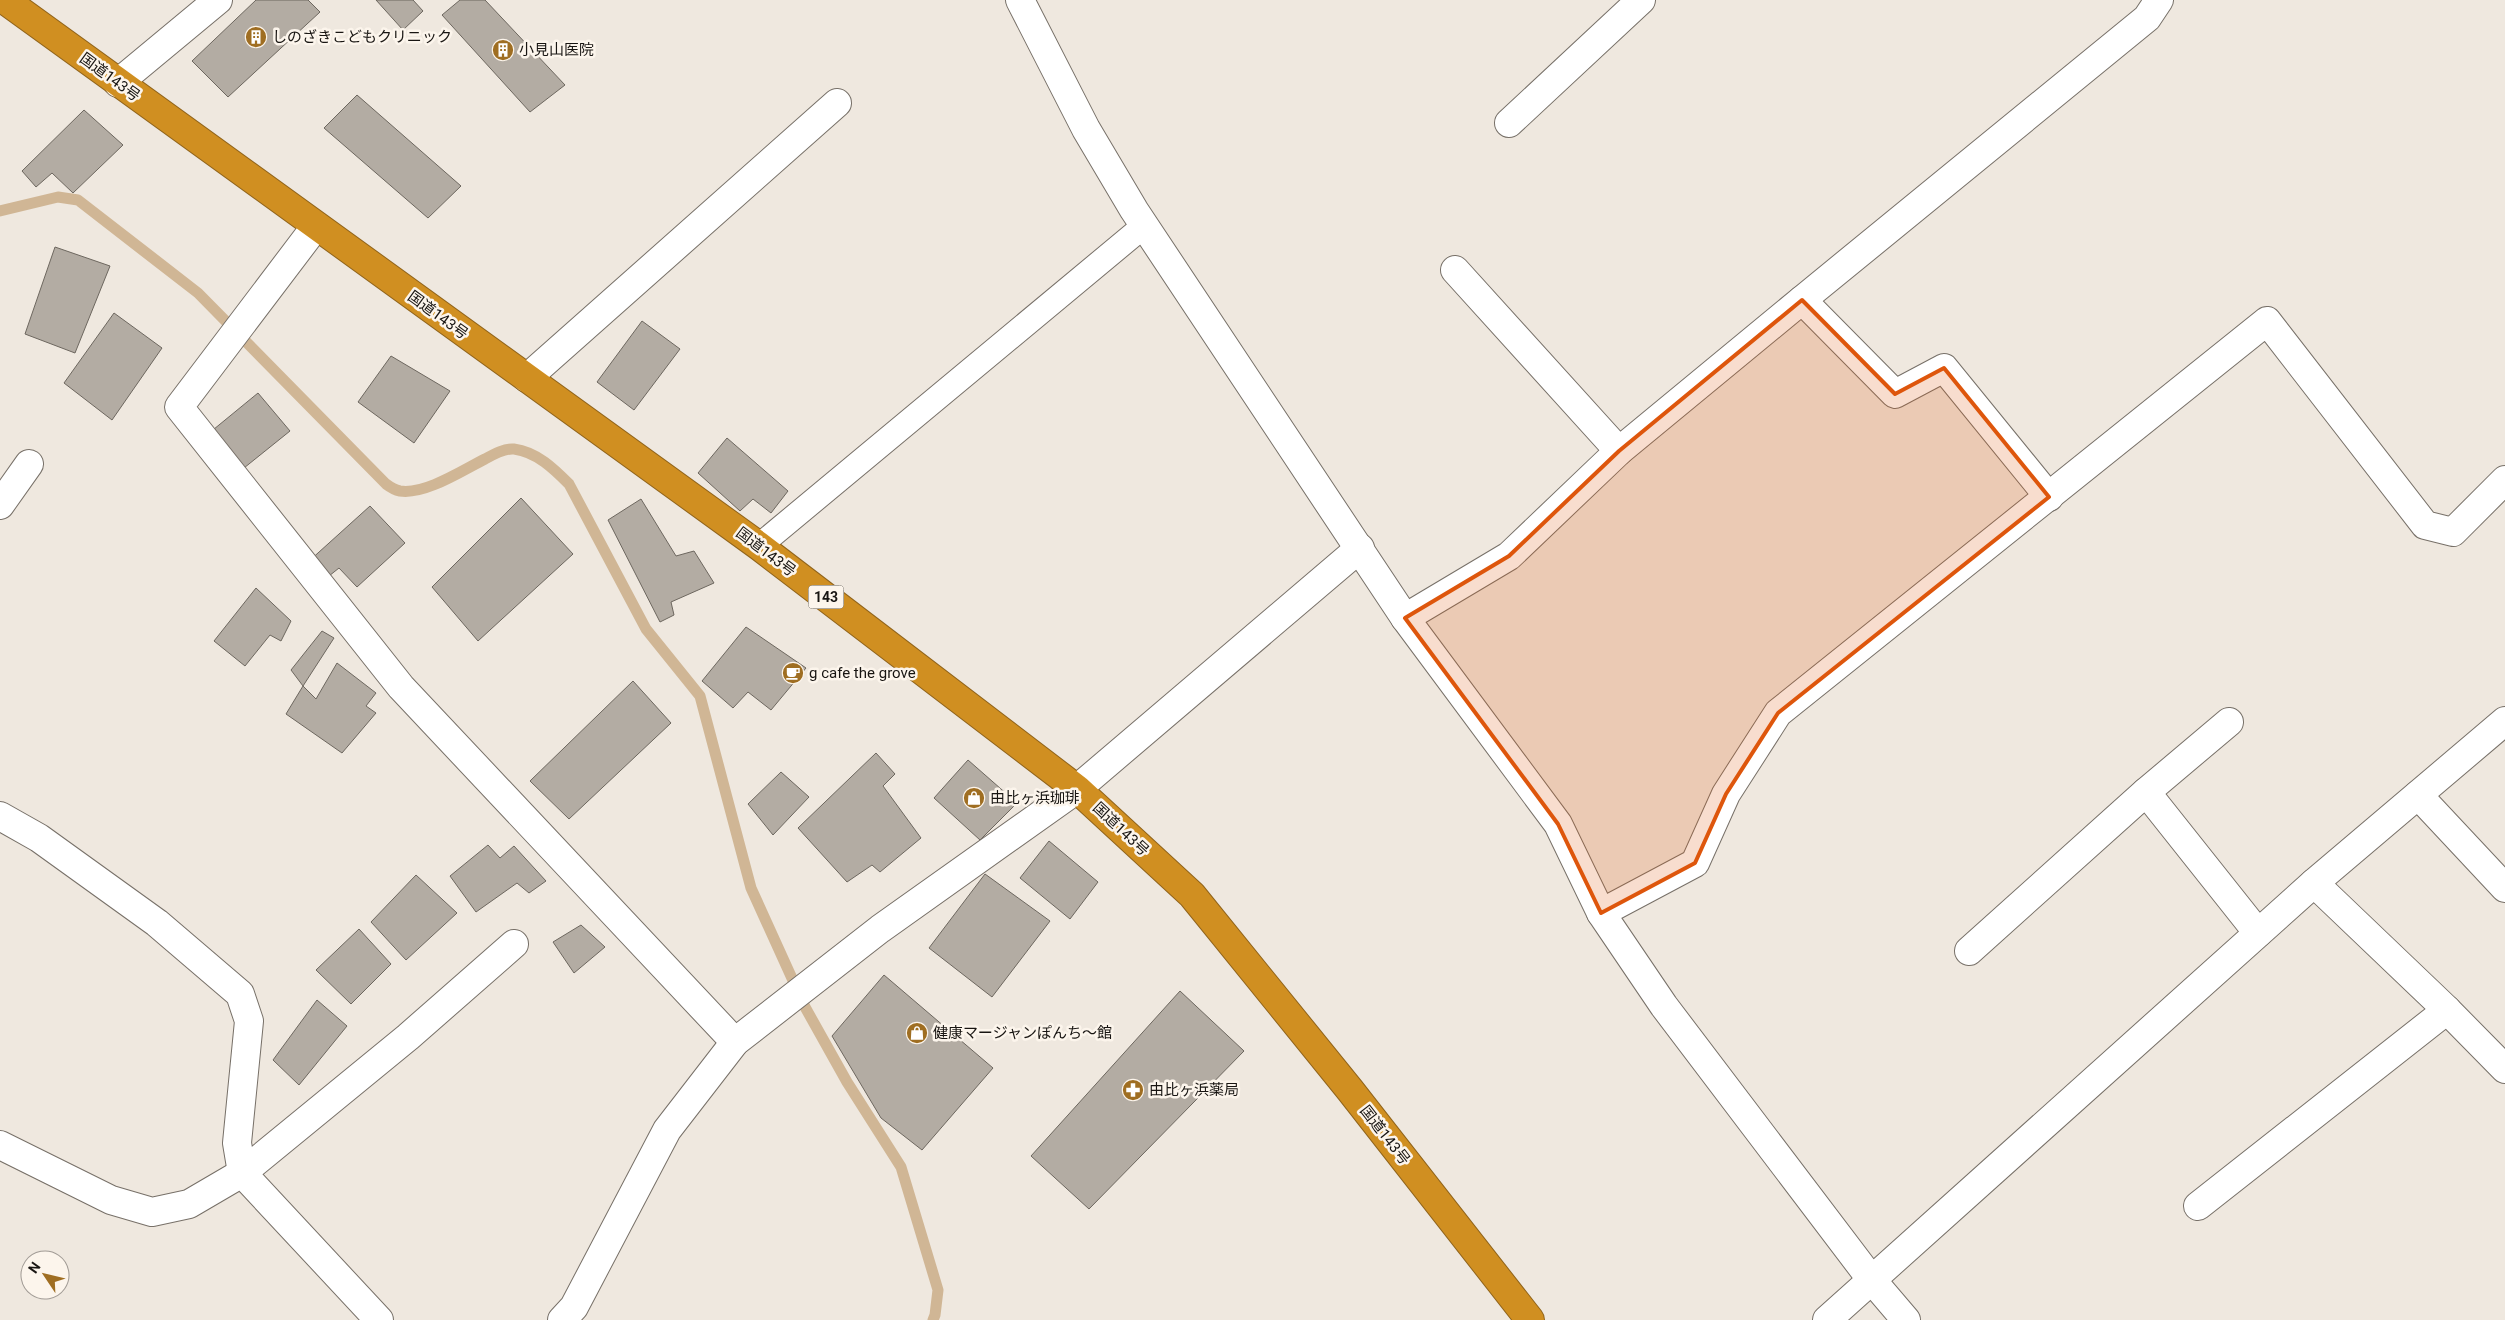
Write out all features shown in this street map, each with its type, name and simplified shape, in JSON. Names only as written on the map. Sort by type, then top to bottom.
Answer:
[{"type":"highway","name":"国道143号","points":[[5,0],[759,546],[1078,789],[1192,895],[1350,1090],[1530,1320]]},
{"type":"street","points":[[118,83],[218,0]]},
{"type":"street","points":[[1020,0],[1086,129],[1145,225],[1405,618],[1558,824],[1601,913],[1664,1006],[1871,1279],[1906,1320]]},
{"type":"street","points":[[1509,124],[1641,0]]},
{"type":"street","points":[[1405,618],[1509,556],[1619,451],[2147,18],[2159,0]]},
{"type":"street","points":[[526,378],[837,104]]},
{"type":"street","points":[[316,226],[179,407],[400,687],[735,1042]]},
{"type":"street","points":[[1454,270],[1619,451]]},
{"type":"street","points":[[1802,300],[1895,394],[1944,368],[2049,496]]},
{"type":"street","points":[[1601,913],[1695,862],[1726,794],[1778,713],[2266,321],[2425,525],[2453,532],[2505,480]]},
{"type":"street","points":[[0,505],[29,464]]},
{"type":"street","points":[[562,1320],[574,1307],[667,1130],[735,1042],[880,929],[1078,789],[1360,548]]},
{"type":"street","points":[[1827,1320],[2314,883],[2505,721]]},
{"type":"street","points":[[1969,951],[2146,792],[2229,722]]},
{"type":"street","points":[[2146,792],[2258,933]]},
{"type":"street","points":[[2418,795],[2505,888]]},
{"type":"street","points":[[0,816],[39,838],[157,923],[240,994],[249,1020],[236,1143],[242,1173],[379,1320]]},
{"type":"street","points":[[2314,883],[2447,1010],[2505,1069]]},
{"type":"street","points":[[0,1145],[112,1200],[152,1212],[189,1204],[242,1173],[408,1037],[514,944]]},
{"type":"street","points":[[2198,1206],[2447,1010]]},
{"type":"lane","points":[[759,546],[1145,225]]},
{"type":"highlighted area","points":[[1802,300],[1895,394],[1944,368],[2049,497],[1778,713],[1726,794],[1695,863],[1601,913],[1558,824],[1405,618],[1509,556],[1619,451]]},
{"type":"building","name":"しのざきこどもクリニック","points":[[256,0],[308,0],[320,12],[228,97],[192,61]]},
{"type":"building","points":[[376,0],[413,0],[423,11],[403,30]]},
{"type":"building","name":"小見山医院","points":[[460,0],[485,0],[565,85],[530,112],[442,15]]},
{"type":"building","points":[[357,95],[461,186],[428,218],[324,128]]},
{"type":"building","points":[[84,110],[123,145],[73,193],[52,173],[36,187],[22,171]]},
{"type":"building","points":[[55,247],[110,266],[75,353],[25,334]]},
{"type":"building","points":[[114,313],[162,348],[112,420],[64,383]]},
{"type":"building","points":[[642,321],[680,349],[634,410],[597,382]]},
{"type":"building","points":[[391,356],[450,391],[414,443],[358,402]]},
{"type":"building","points":[[258,393],[290,431],[239,472],[208,434]]},
{"type":"building","points":[[727,438],[788,491],[771,513],[753,499],[740,511],[698,473]]},
{"type":"building","points":[[521,498],[573,554],[478,641],[432,587]]},
{"type":"building","points":[[641,499],[676,556],[694,551],[714,583],[671,602],[674,615],[660,622],[608,520]]},
{"type":"building","points":[[370,506],[405,543],[357,587],[339,568],[324,580],[308,562]]},
{"type":"building","points":[[256,588],[291,621],[281,641],[270,635],[245,666],[214,641]]},
{"type":"building","points":[[746,627],[806,668],[771,710],[748,692],[733,708],[702,681]]},
{"type":"building","points":[[322,631],[334,638],[303,686],[291,670]]},
{"type":"building","points":[[337,663],[376,693],[366,706],[376,713],[342,753],[286,714],[303,686],[316,699]]},
{"type":"building","points":[[633,681],[671,723],[569,819],[530,781]]},
{"type":"building","points":[[876,753],[895,774],[883,786],[921,838],[880,872],[872,865],[847,882],[798,828]]},
{"type":"building","points":[[968,760],[1017,803],[980,840],[934,798]]},
{"type":"building","points":[[781,772],[809,797],[773,835],[748,804]]},
{"type":"building","points":[[1049,841],[1098,882],[1070,919],[1020,878]]},
{"type":"building","points":[[488,845],[500,858],[514,846],[546,881],[529,893],[517,883],[476,912],[450,876]]},
{"type":"building","points":[[985,874],[1050,921],[992,997],[929,948]]},
{"type":"building","points":[[416,875],[457,913],[406,960],[371,922]]},
{"type":"building","points":[[581,925],[605,947],[574,973],[553,942]]},
{"type":"building","points":[[359,929],[391,964],[351,1004],[316,970]]},
{"type":"building","points":[[884,975],[993,1068],[922,1150],[881,1118],[832,1036]]},
{"type":"building","points":[[1180,991],[1244,1051],[1089,1209],[1031,1156]]},
{"type":"building","points":[[317,1000],[347,1026],[299,1085],[273,1060]]},
{"type":"waterway","points":[[0,211],[58,197],[78,200],[198,293],[386,484],[394,489],[410,491],[432,486],[496,453],[511,449],[538,457],[569,484],[646,629],[700,696],[751,888],[805,1007],[847,1082],[901,1167],[938,1290],[933,1320]]},
{"type":"place","name":"しのざきこどもクリニック","points":[[256,37]]},
{"type":"place","name":"小見山医院","points":[[503,50]]},
{"type":"place","name":"g cafe the grove","points":[[793,673]]},
{"type":"place","name":"由比ヶ浜珈琲","points":[[974,798]]},
{"type":"place","name":"健康マージャンぽんち～館","points":[[917,1033]]},
{"type":"place","name":"由比ヶ浜薬局","points":[[1133,1090]]}]
